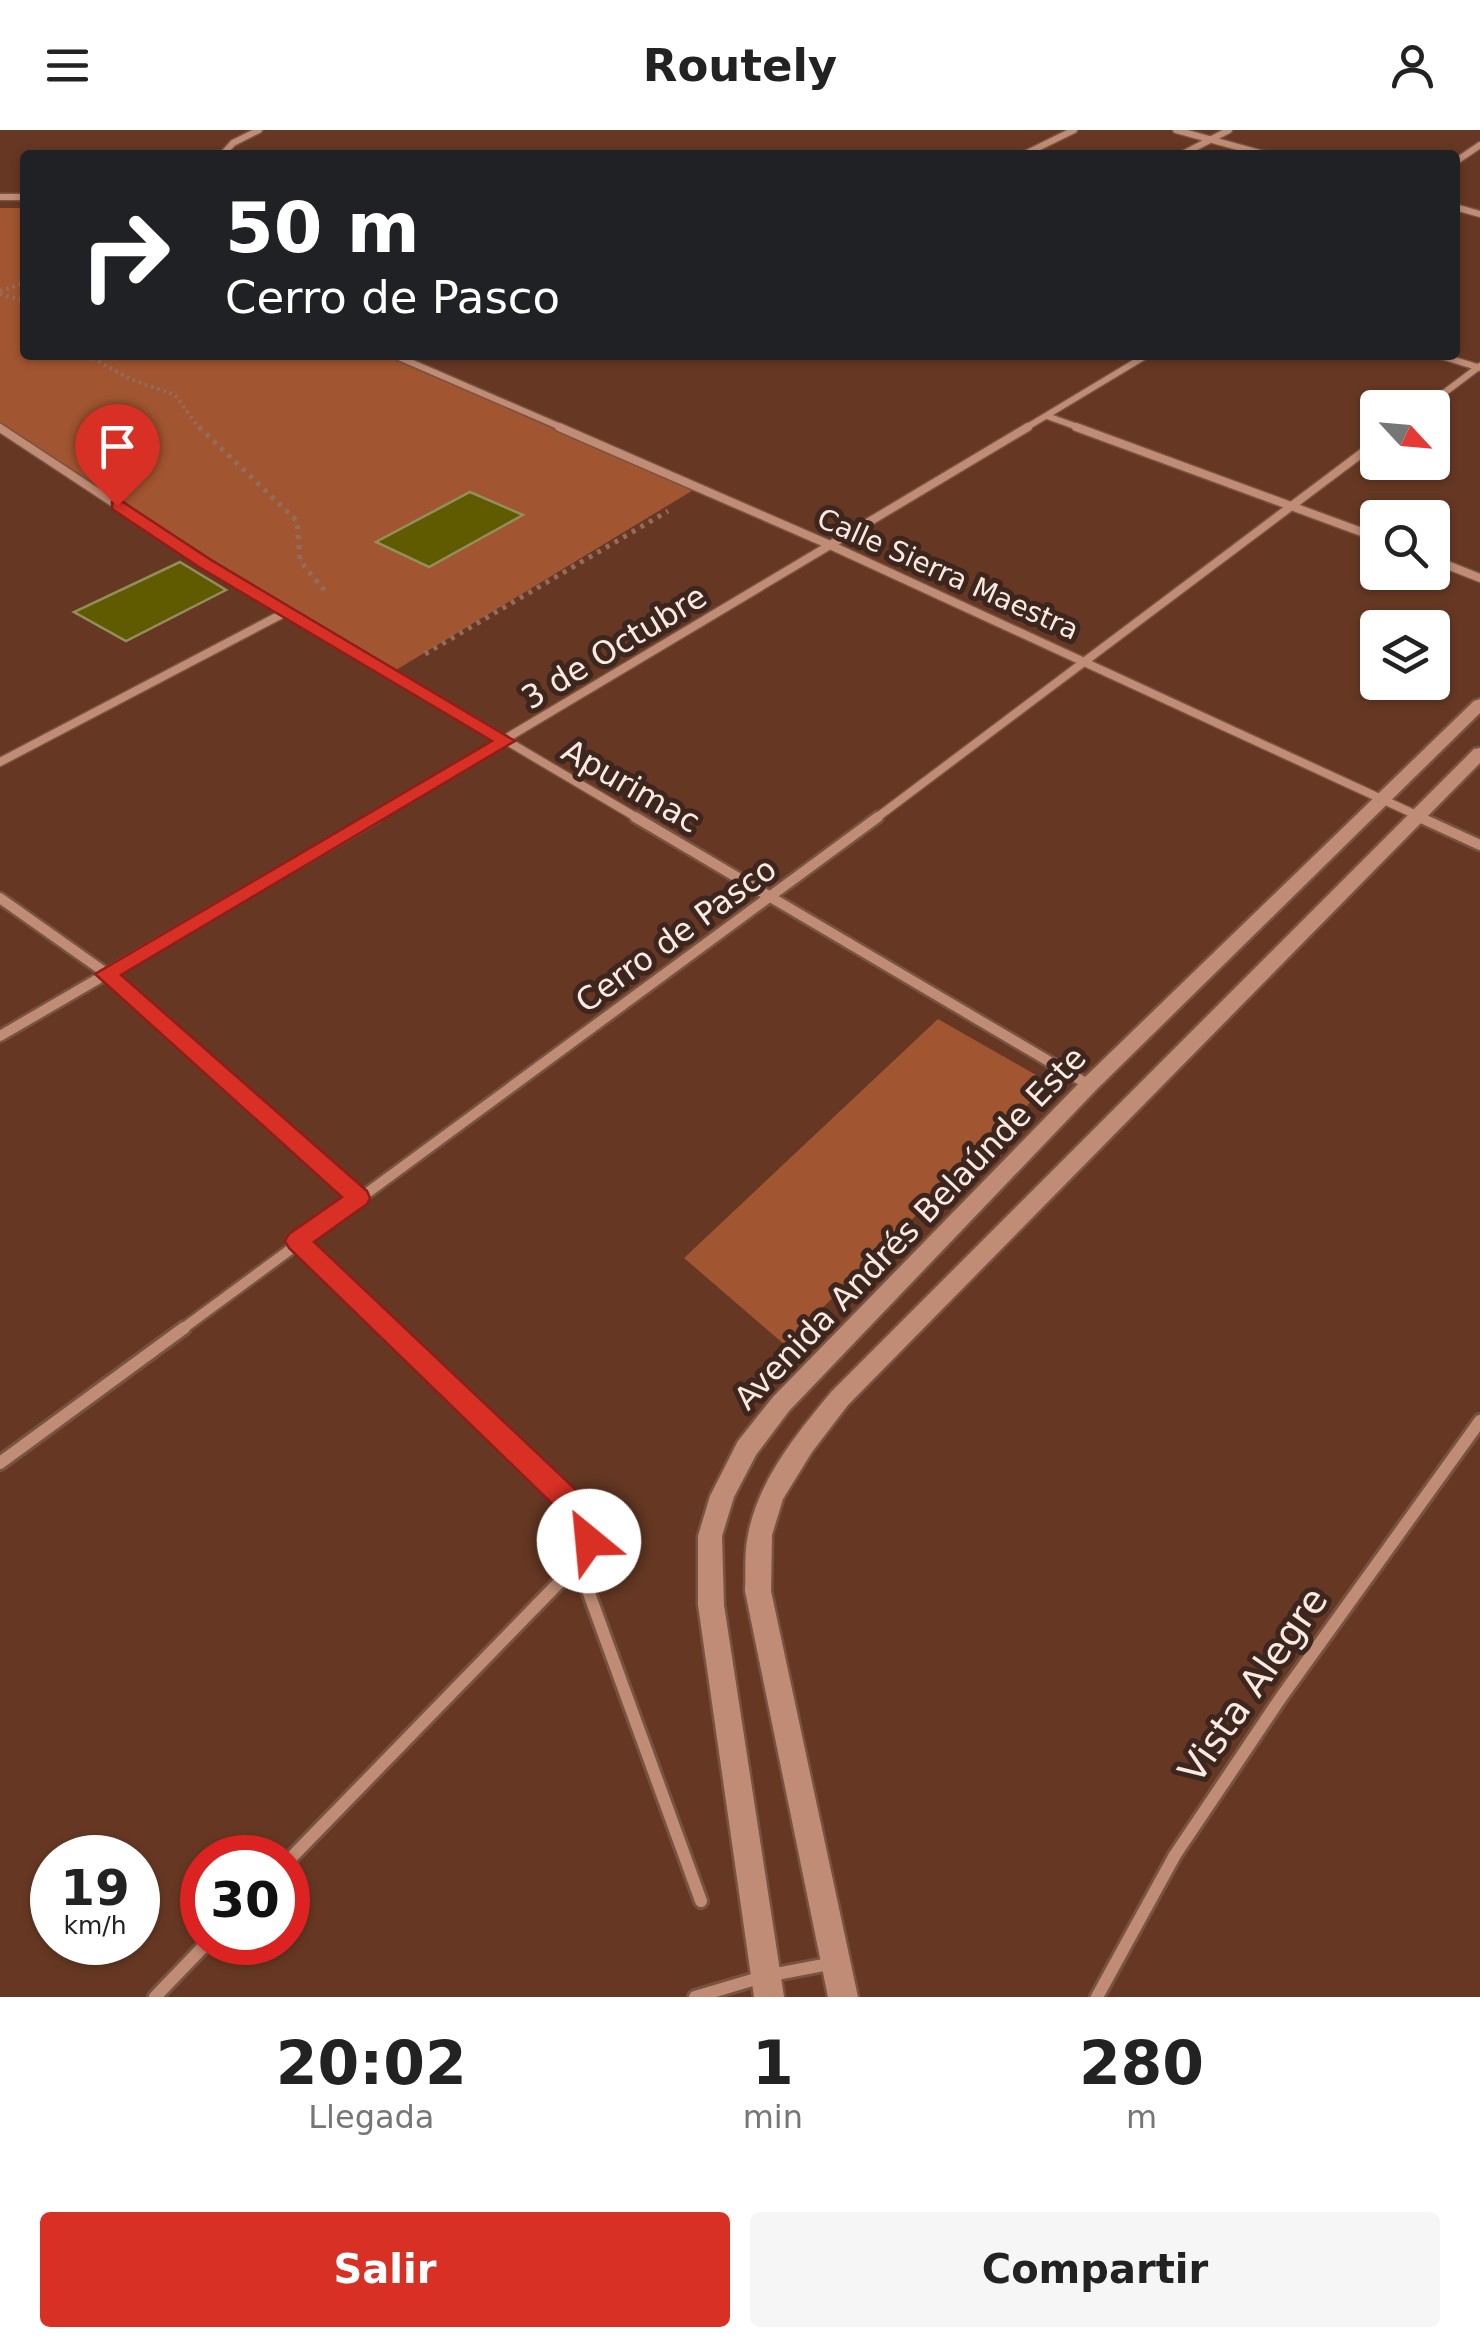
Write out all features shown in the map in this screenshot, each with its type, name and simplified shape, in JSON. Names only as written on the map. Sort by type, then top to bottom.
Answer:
[{"type":"street","points":[[227,150],[259,130]]},
{"type":"street","points":[[1033,150],[1074,130]]},
{"type":"street","points":[[1176,130],[1249,150]]},
{"type":"street","points":[[1191,150],[1229,130]]},
{"type":"street","name":"Calle Sierra Maestra","points":[[405,360],[830,545],[1480,845]]},
{"type":"street","name":"3 de Octubre","points":[[0,1036],[506,741],[1138,360]]},
{"type":"street","points":[[1456,360],[1480,367]]},
{"type":"street","points":[[1449,390],[1480,367]]},
{"type":"street","points":[[1046,416],[1360,531]]},
{"type":"street","name":"Apurimac","points":[[0,428],[205,564],[1089,1085]]},
{"type":"street","name":"Cerro de Pasco","points":[[0,1463],[1089,662],[1360,454]]},
{"type":"street","points":[[1450,566],[1480,578]]},
{"type":"street","points":[[0,762],[286,612]]},
{"type":"street","name":"Avenida Andrés Belaúnde Este","points":[[768,1987],[711,1605],[710,1536],[722,1496],[747,1448],[781,1404],[1089,1085],[1480,704]]},
{"type":"street","name":"Avenida Andrés Belaúnde Este","points":[[844,1997],[758,1591],[760,1532],[781,1482],[802,1446],[840,1398],[1480,753]]},
{"type":"street","points":[[0,898],[106,974],[358,1198]]},
{"type":"street","points":[[298,1241],[584,1516],[589,1541],[578,1563],[310,1838]]},
{"type":"street","name":"Vista Alegre","points":[[1097,1997],[1174,1856],[1282,1696],[1480,1422]]},
{"type":"street","points":[[578,1563],[701,1901]]},
{"type":"street","points":[[694,1997],[768,1987],[836,1963]]},
{"type":"street","points":[[155,1997],[186,1965]]},
{"type":"path","points":[[97,360],[175,395],[200,430],[297,521],[300,561],[330,598],[310,625]]},
{"type":"path","points":[[391,674],[704,490]]},
{"type":"shaded area","points":[[0,208],[20,208],[20,360],[397,360],[695,489],[391,673],[0,424]]},
{"type":"shaded area","points":[[938,1019],[1050,1083],[785,1345],[684,1258]]},
{"type":"building","points":[[470,492],[523,515],[429,567],[376,542]]},
{"type":"building","points":[[180,562],[226,590],[126,641],[74,612]]},
{"type":"route","points":[[117,506],[205,564],[506,741],[106,974],[358,1198],[298,1241],[584,1516],[589,1541]]}]
